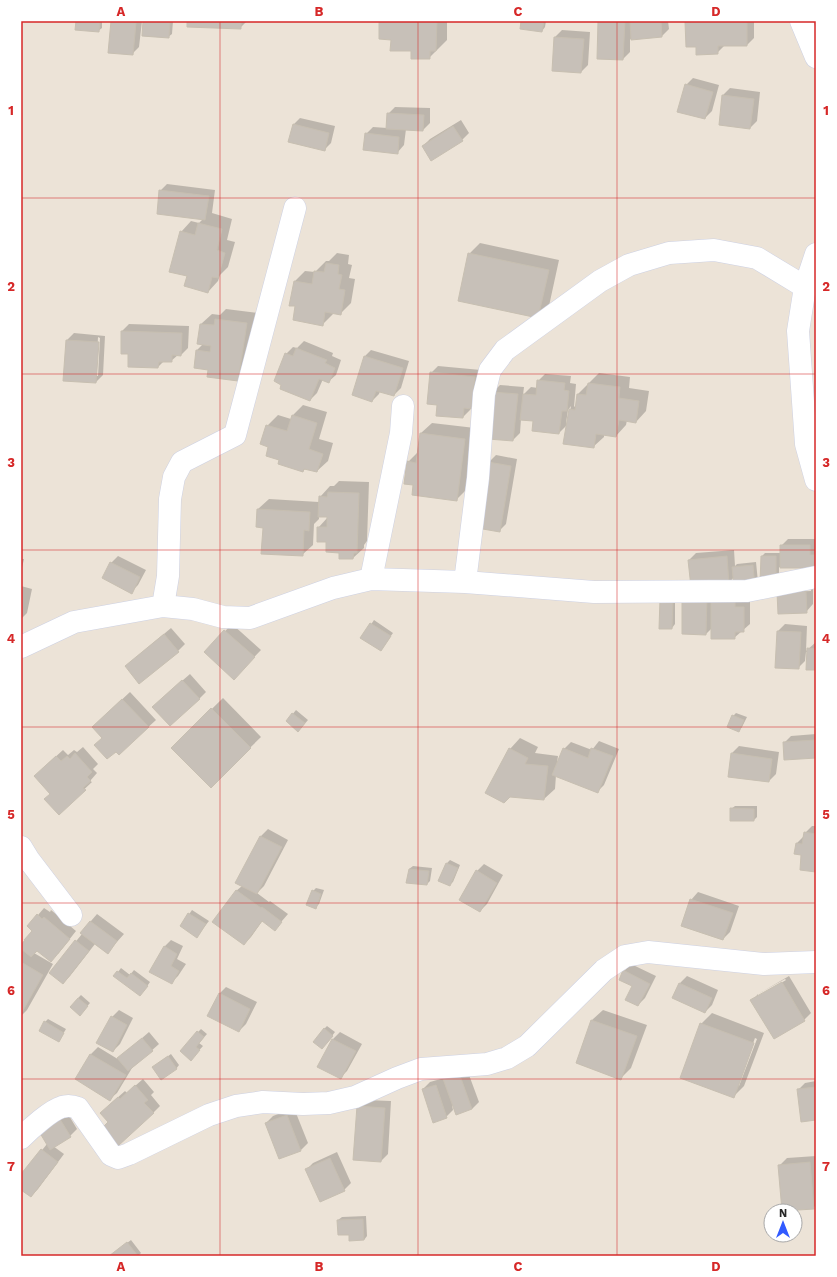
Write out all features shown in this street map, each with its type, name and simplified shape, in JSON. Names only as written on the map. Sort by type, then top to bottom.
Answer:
[{"type":"street","points":[[801,21],[816,57]]},
{"type":"street","points":[[163,606],[168,576],[170,499],[174,477],[182,462],[235,436],[295,208]]},
{"type":"street","points":[[465,582],[478,478],[484,394],[490,370],[505,350],[600,281],[629,265],[669,252],[714,250],[757,258],[805,287]]},
{"type":"street","points":[[816,254],[805,287],[798,331],[806,444],[816,480]]},
{"type":"street","points":[[371,579],[401,433],[403,406]]},
{"type":"street","points":[[21,647],[74,622],[163,606],[193,609],[223,617],[250,618],[333,588],[371,579],[465,582],[594,592],[747,591],[816,577]]},
{"type":"street","points":[[21,847],[29,860],[71,915]]},
{"type":"street","points":[[21,1138],[37,1123],[61,1107],[71,1106],[78,1108],[111,1155],[118,1158],[130,1154],[209,1115],[236,1106],[263,1102],[303,1104],[329,1103],[354,1097],[421,1069],[487,1064],[507,1058],[527,1046],[604,970],[625,956],[648,952],[764,964],[816,962]]},
{"type":"building","points":[[76,21],[100,21],[99,32],[75,30]]},
{"type":"building","points":[[111,21],[136,23],[133,55],[108,53]]},
{"type":"building","points":[[143,21],[170,22],[169,38],[142,36]]},
{"type":"building","points":[[187,21],[241,21],[241,29],[187,27]]},
{"type":"building","points":[[379,21],[437,21],[436,51],[430,51],[430,59],[411,59],[411,51],[390,51],[391,40],[379,39]]},
{"type":"building","points":[[521,21],[544,21],[542,32],[520,29]]},
{"type":"building","points":[[598,21],[625,21],[623,60],[597,59]]},
{"type":"building","points":[[630,21],[661,21],[662,37],[631,40]]},
{"type":"building","points":[[747,21],[747,46],[718,46],[718,54],[696,55],[696,47],[686,47],[685,22]]},
{"type":"building","points":[[554,37],[584,39],[581,73],[552,71]]},
{"type":"building","points":[[685,84],[713,92],[705,119],[677,112]]},
{"type":"building","points":[[722,95],[754,99],[750,129],[719,125]]},
{"type":"building","points":[[387,113],[424,115],[423,131],[386,129]]},
{"type":"building","points":[[293,124],[329,133],[325,151],[288,142]]},
{"type":"building","points":[[453,126],[463,141],[431,161],[422,146]]},
{"type":"building","points":[[365,133],[399,137],[398,154],[363,150]]},
{"type":"building","points":[[159,190],[209,196],[205,220],[157,214]]},
{"type":"building","points":[[198,223],[222,229],[217,250],[225,253],[218,278],[212,277],[208,293],[184,286],[187,276],[169,272],[180,231],[195,235]]},
{"type":"building","points":[[468,253],[549,270],[538,318],[458,301]]},
{"type":"building","points":[[326,263],[339,265],[338,274],[342,275],[339,289],[345,290],[341,315],[325,312],[323,326],[293,320],[295,306],[289,306],[294,281],[312,284],[314,271],[324,272]]},
{"type":"building","points":[[215,319],[247,323],[238,381],[207,377],[208,370],[194,368],[196,350],[210,352],[211,346],[197,344],[200,324],[214,325]]},
{"type":"building","points":[[121,331],[182,333],[181,356],[172,355],[172,362],[159,362],[158,368],[128,367],[128,354],[121,354]]},
{"type":"building","points":[[66,340],[99,342],[96,383],[63,381]]},
{"type":"building","points":[[296,348],[327,360],[325,363],[335,368],[329,383],[319,379],[310,401],[280,389],[281,385],[274,381],[285,353],[293,356]]},
{"type":"building","points":[[364,356],[403,368],[394,396],[376,391],[372,402],[352,395]]},
{"type":"building","points":[[430,372],[475,377],[471,409],[464,408],[463,418],[436,416],[437,405],[427,404]]},
{"type":"building","points":[[537,380],[565,383],[564,390],[569,391],[567,411],[562,411],[559,434],[532,431],[533,421],[520,420],[523,394],[536,395]]},
{"type":"building","points":[[588,383],[620,387],[619,398],[639,401],[636,423],[619,420],[616,437],[596,434],[594,448],[563,444],[569,409],[575,410],[577,394],[586,395]]},
{"type":"building","points":[[492,392],[518,394],[513,441],[488,439]]},
{"type":"building","points":[[292,415],[317,423],[309,449],[323,454],[317,472],[304,469],[303,472],[278,464],[279,460],[266,456],[268,447],[260,444],[266,425],[287,431]]},
{"type":"building","points":[[420,433],[465,439],[457,501],[412,495],[413,485],[404,484],[407,461],[416,463]]},
{"type":"building","points":[[488,462],[511,466],[500,532],[477,528]]},
{"type":"building","points":[[328,492],[359,493],[357,553],[354,553],[353,559],[339,559],[339,553],[326,552],[326,542],[317,542],[317,527],[327,527],[327,517],[318,517],[319,496],[327,497]]},
{"type":"building","points":[[257,509],[310,512],[309,531],[304,530],[303,556],[261,554],[263,528],[256,527]]},
{"type":"building","points":[[780,545],[810,545],[810,555],[816,555],[816,574],[803,574],[803,568],[780,568]]},
{"type":"building","points":[[727,556],[729,584],[691,587],[688,560]]},
{"type":"building","points":[[761,556],[776,556],[776,583],[760,583]]},
{"type":"building","points":[[110,562],[140,577],[132,594],[102,578]]},
{"type":"building","points":[[753,565],[755,587],[734,588],[732,567]]},
{"type":"building","points":[[806,591],[807,613],[778,614],[777,592]]},
{"type":"building","points":[[711,595],[735,595],[735,607],[744,607],[744,632],[735,632],[735,639],[711,639]]},
{"type":"building","points":[[682,596],[707,596],[706,635],[682,634]]},
{"type":"building","points":[[660,599],[673,600],[672,629],[659,629]]},
{"type":"building","points":[[370,623],[391,636],[381,651],[360,638]]},
{"type":"building","points":[[224,630],[255,657],[234,680],[204,652]]},
{"type":"building","points":[[777,631],[801,632],[799,669],[775,668]]},
{"type":"building","points":[[164,634],[179,652],[139,684],[125,666]]},
{"type":"building","points":[[807,648],[816,649],[816,670],[806,670]]},
{"type":"building","points":[[182,680],[200,699],[170,726],[152,707]]},
{"type":"building","points":[[122,699],[149,727],[119,755],[116,752],[107,759],[94,745],[102,738],[92,727]]},
{"type":"building","points":[[211,708],[251,748],[211,788],[171,748]]},
{"type":"building","points":[[292,713],[305,723],[298,732],[286,721]]},
{"type":"building","points":[[732,715],[744,720],[739,732],[727,727]]},
{"type":"building","points":[[815,740],[816,758],[784,760],[783,742]]},
{"type":"building","points":[[509,748],[528,758],[525,764],[548,766],[544,800],[510,797],[504,803],[485,793]]},
{"type":"building","points":[[563,748],[588,758],[591,748],[613,756],[598,793],[552,775]]},
{"type":"building","points":[[75,753],[92,772],[87,777],[91,781],[83,788],[86,790],[59,815],[44,799],[50,794],[34,776],[56,756],[61,761],[67,756],[70,759]]},
{"type":"building","points":[[731,753],[772,759],[769,782],[728,777]]},
{"type":"building","points":[[730,808],[754,809],[754,821],[730,821]]},
{"type":"building","points":[[804,832],[816,834],[816,872],[800,870],[801,855],[794,854],[796,843],[802,844]]},
{"type":"building","points":[[260,836],[282,847],[257,894],[235,883]]},
{"type":"building","points":[[446,863],[458,868],[450,886],[438,881]]},
{"type":"building","points":[[409,869],[429,871],[427,885],[406,883]]},
{"type":"building","points":[[476,870],[497,883],[480,912],[459,900]]},
{"type":"building","points":[[236,890],[282,922],[275,931],[262,921],[244,945],[212,922]]},
{"type":"building","points":[[312,890],[321,894],[316,909],[306,905]]},
{"type":"building","points":[[690,899],[733,913],[723,940],[681,926]]},
{"type":"building","points":[[188,913],[206,924],[197,938],[180,926]]},
{"type":"building","points":[[37,914],[42,919],[44,917],[70,939],[51,962],[37,951],[31,957],[21,949],[21,945],[24,940],[32,931],[27,926]]},
{"type":"building","points":[[90,921],[117,941],[108,954],[80,933]]},
{"type":"building","points":[[75,940],[89,951],[63,984],[49,973]]},
{"type":"building","points":[[164,946],[177,954],[171,966],[179,971],[172,984],[149,972]]},
{"type":"building","points":[[21,962],[43,975],[21,1014]]},
{"type":"building","points":[[623,970],[650,984],[638,1006],[625,1000],[632,986],[619,980]]},
{"type":"building","points":[[117,971],[127,978],[131,973],[148,986],[140,996],[113,976]]},
{"type":"building","points":[[782,982],[805,1021],[774,1039],[750,1000]]},
{"type":"building","points":[[679,983],[712,998],[705,1013],[672,998]]},
{"type":"building","points":[[219,993],[250,1009],[239,1032],[207,1016]]},
{"type":"building","points":[[78,998],[88,1006],[80,1016],[70,1007]]},
{"type":"building","points":[[111,1016],[127,1025],[113,1052],[96,1043]]},
{"type":"building","points":[[591,1020],[637,1036],[621,1080],[576,1063]]},
{"type":"building","points":[[44,1021],[64,1033],[59,1042],[39,1031]]},
{"type":"building","points":[[700,1023],[754,1043],[734,1098],[680,1078]]},
{"type":"building","points":[[324,1028],[333,1036],[322,1049],[313,1042]]},
{"type":"building","points":[[197,1031],[204,1037],[196,1047],[200,1050],[191,1061],[180,1051]]},
{"type":"building","points":[[142,1038],[153,1051],[128,1071],[117,1058]]},
{"type":"building","points":[[332,1039],[356,1051],[341,1079],[317,1067]]},
{"type":"building","points":[[90,1054],[126,1075],[110,1101],[75,1079]]},
{"type":"building","points":[[168,1056],[177,1069],[161,1080],[152,1067]]},
{"type":"building","points":[[458,1070],[472,1109],[456,1115],[442,1076]]},
{"type":"building","points":[[135,1085],[148,1100],[144,1103],[154,1113],[118,1146],[102,1128],[108,1122],[100,1113],[118,1097],[120,1099]]},
{"type":"building","points":[[436,1085],[447,1118],[433,1123],[422,1089]]},
{"type":"building","points":[[816,1087],[816,1120],[801,1122],[797,1089]]},
{"type":"building","points":[[357,1106],[385,1108],[381,1162],[353,1160]]},
{"type":"building","points":[[287,1115],[301,1151],[279,1159],[265,1123]]},
{"type":"building","points":[[58,1116],[71,1137],[50,1150],[37,1128]]},
{"type":"building","points":[[41,1149],[58,1162],[31,1197],[21,1190],[21,1174]]},
{"type":"building","points":[[330,1158],[345,1191],[320,1202],[305,1169]]},
{"type":"building","points":[[810,1162],[814,1209],[803,1210],[803,1203],[781,1203],[778,1165]]},
{"type":"building","points":[[363,1219],[364,1240],[349,1241],[349,1235],[338,1235],[337,1220]]},
{"type":"building","points":[[127,1242],[138,1256],[109,1256]]}]
